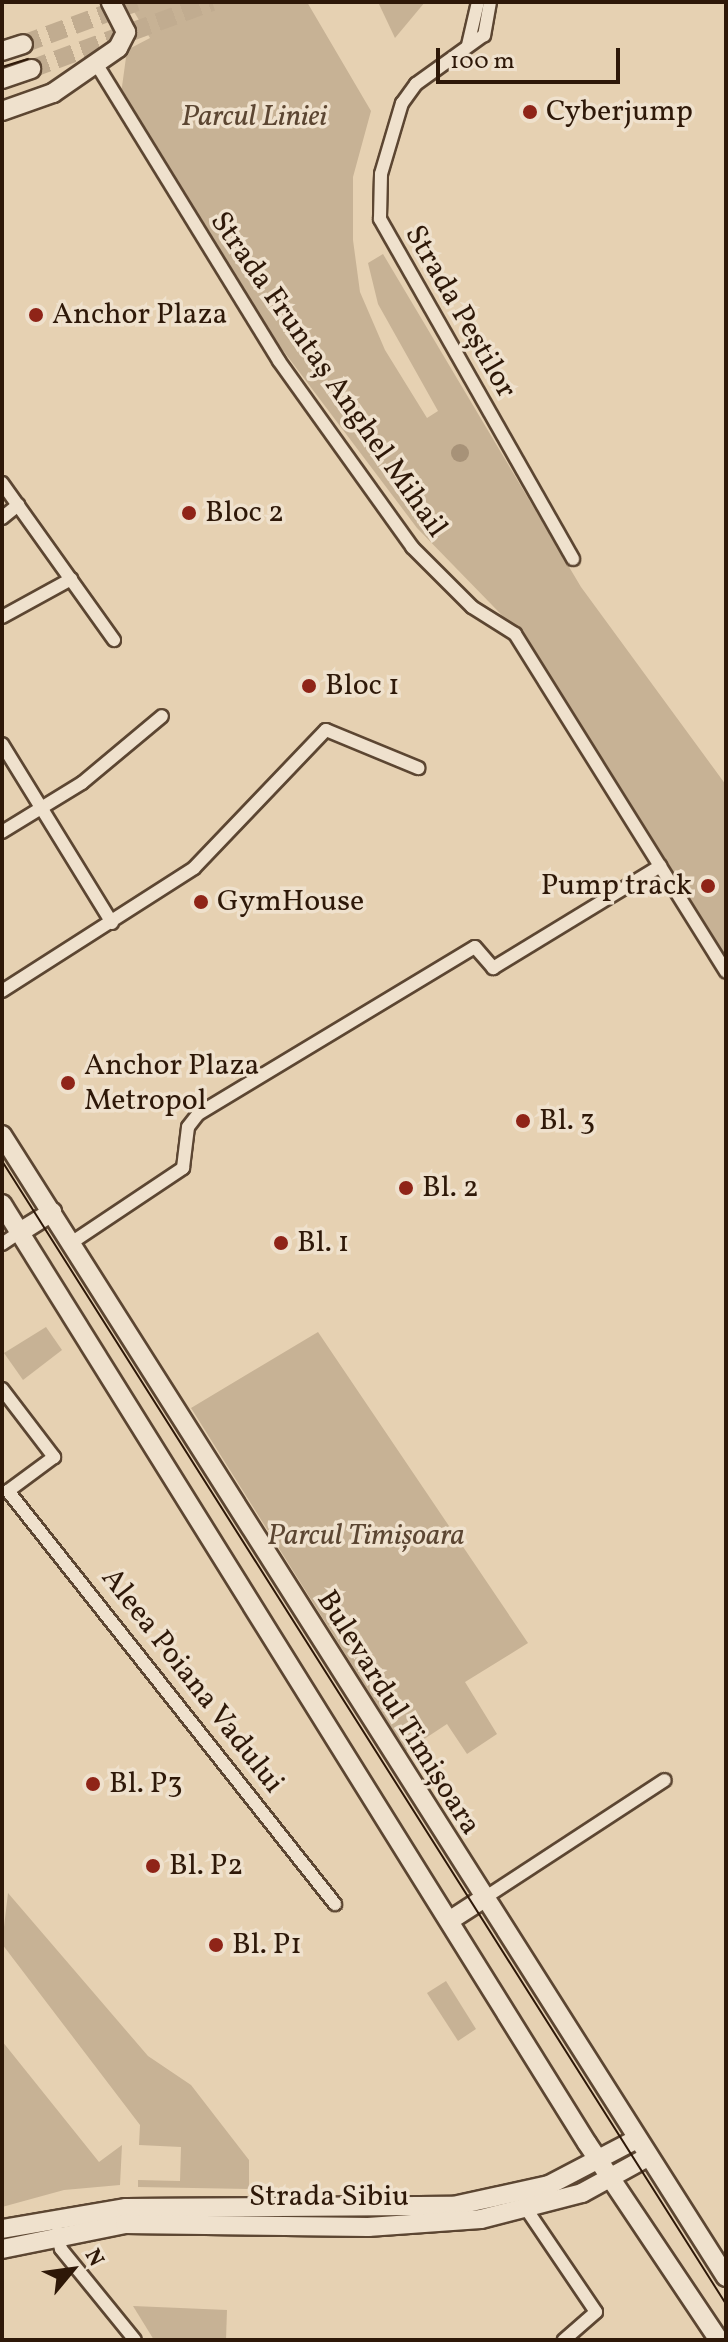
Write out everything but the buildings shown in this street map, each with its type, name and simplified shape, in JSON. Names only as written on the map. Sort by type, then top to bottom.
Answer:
[{"type":"main road","points":[[2,111],[90,69],[122,44],[125,27],[111,2]]},
{"type":"main road","points":[[2,51],[23,44]]},
{"type":"main road","points":[[2,79],[31,69]]},
{"type":"main road","name":"Bulevardul Timișoara","points":[[2,1135],[71,1243],[168,1406],[646,2158],[726,2277]]},
{"type":"main road","name":"Bulevardul Timișoara","points":[[2,1204],[142,1422],[600,2162],[719,2340]]},
{"type":"main road","points":[[20,1232],[52,1212]]},
{"type":"main road","points":[[142,1422],[168,1406]]},
{"type":"main road","points":[[310,1693],[340,1674]]},
{"type":"main road","points":[[452,1919],[483,1899]]},
{"type":"main road","name":"Strada Sibiu","points":[[2,2229],[126,2208],[453,2206],[549,2185],[600,2162],[635,2140]]},
{"type":"main road","name":"Strada Sibiu","points":[[2,2249],[57,2233],[125,2224],[410,2226],[527,2210],[611,2179],[646,2158]]},
{"type":"street","points":[[462,55],[478,2]]},
{"type":"street","name":"Strada Peștilor","points":[[490,2],[488,27],[462,55],[416,84],[402,103],[381,174],[380,219],[573,559]]},
{"type":"street","name":"Strada Fruntaș Anghel Mihail","points":[[90,69],[279,361],[413,548],[472,607],[515,634],[726,972]]},
{"type":"street","points":[[2,483],[114,640]]},
{"type":"street","points":[[2,518],[18,505]]},
{"type":"street","points":[[2,617],[71,579]]},
{"type":"street","points":[[2,832],[42,809],[162,716]]},
{"type":"street","points":[[2,991],[112,923],[215,850],[332,728],[418,768]]},
{"type":"street","points":[[2,744],[112,923]]},
{"type":"street","points":[[71,1243],[183,1168],[188,1127],[198,1114],[475,947],[493,968],[660,866]]},
{"type":"street","points":[[2,1244],[20,1232]]},
{"type":"street","name":"Aleea Poiana Vadului","points":[[2,1389],[54,1457],[5,1493],[335,1904]]},
{"type":"street","points":[[483,1899],[665,1780]]},
{"type":"street","points":[[527,2210],[596,2312],[564,2340]]},
{"type":"street","points":[[57,2233],[61,2249],[135,2340]]},
{"type":"green space","name":"Parcul Liniei","points":[[128,2],[307,2],[371,111],[353,177],[353,240],[360,292],[385,350],[427,418],[438,411],[378,304],[368,263],[383,254],[581,587],[726,785],[726,963],[525,639],[417,528],[208,251],[121,94],[127,50],[150,38]]},
{"type":"green space","points":[[378,2],[425,2],[395,38]]},
{"type":"green space","points":[[46,1327],[62,1350],[23,1380],[4,1353]]},
{"type":"green space","name":"Parcul Timișoara","points":[[318,1332],[528,1643],[465,1682],[497,1734],[467,1754],[447,1724],[406,1751],[191,1408]]},
{"type":"green space","points":[[8,1893],[148,2056],[191,2085],[249,2160],[249,2189],[138,2187],[138,2180],[180,2181],[181,2147],[139,2145],[140,2125],[2,1944]]},
{"type":"green space","points":[[446,1981],[476,2029],[458,2041],[427,1993]]},
{"type":"green space","points":[[2,2041],[99,2162],[122,2145],[120,2185],[64,2190],[2,2207]]},
{"type":"green space","points":[[133,2306],[227,2310],[226,2340],[154,2340]]},
{"type":"shaded area","points":[[460,444],[469,453],[460,462],[451,453]]},
{"type":"tunnel","points":[[23,44],[137,2]]},
{"type":"tunnel","points":[[31,69],[212,2]]},
{"type":"tram line","points":[[2,67],[28,59]]},
{"type":"tram line","points":[[2,1161],[726,2304]]},
{"type":"place","name":"Cyberjump","points":[[530,112]]},
{"type":"place","name":"Anchor Plaza","points":[[36,315]]},
{"type":"place","name":"Bloc 2","points":[[189,513]]},
{"type":"place","name":"Bloc 1","points":[[309,686]]},
{"type":"place","name":"Pump track","points":[[708,886]]},
{"type":"place","name":"GymHouse","points":[[201,902]]},
{"type":"place","name":"Anchor Plaza Metropol","points":[[68,1083]]},
{"type":"place","name":"Bl. 3","points":[[523,1121]]},
{"type":"place","name":"Bl. 2","points":[[406,1188]]},
{"type":"place","name":"Bl. 1","points":[[281,1243]]},
{"type":"place","name":"Bl. P3","points":[[93,1784]]},
{"type":"place","name":"Bl. P2","points":[[153,1866]]},
{"type":"place","name":"Bl. P1","points":[[216,1945]]}]
